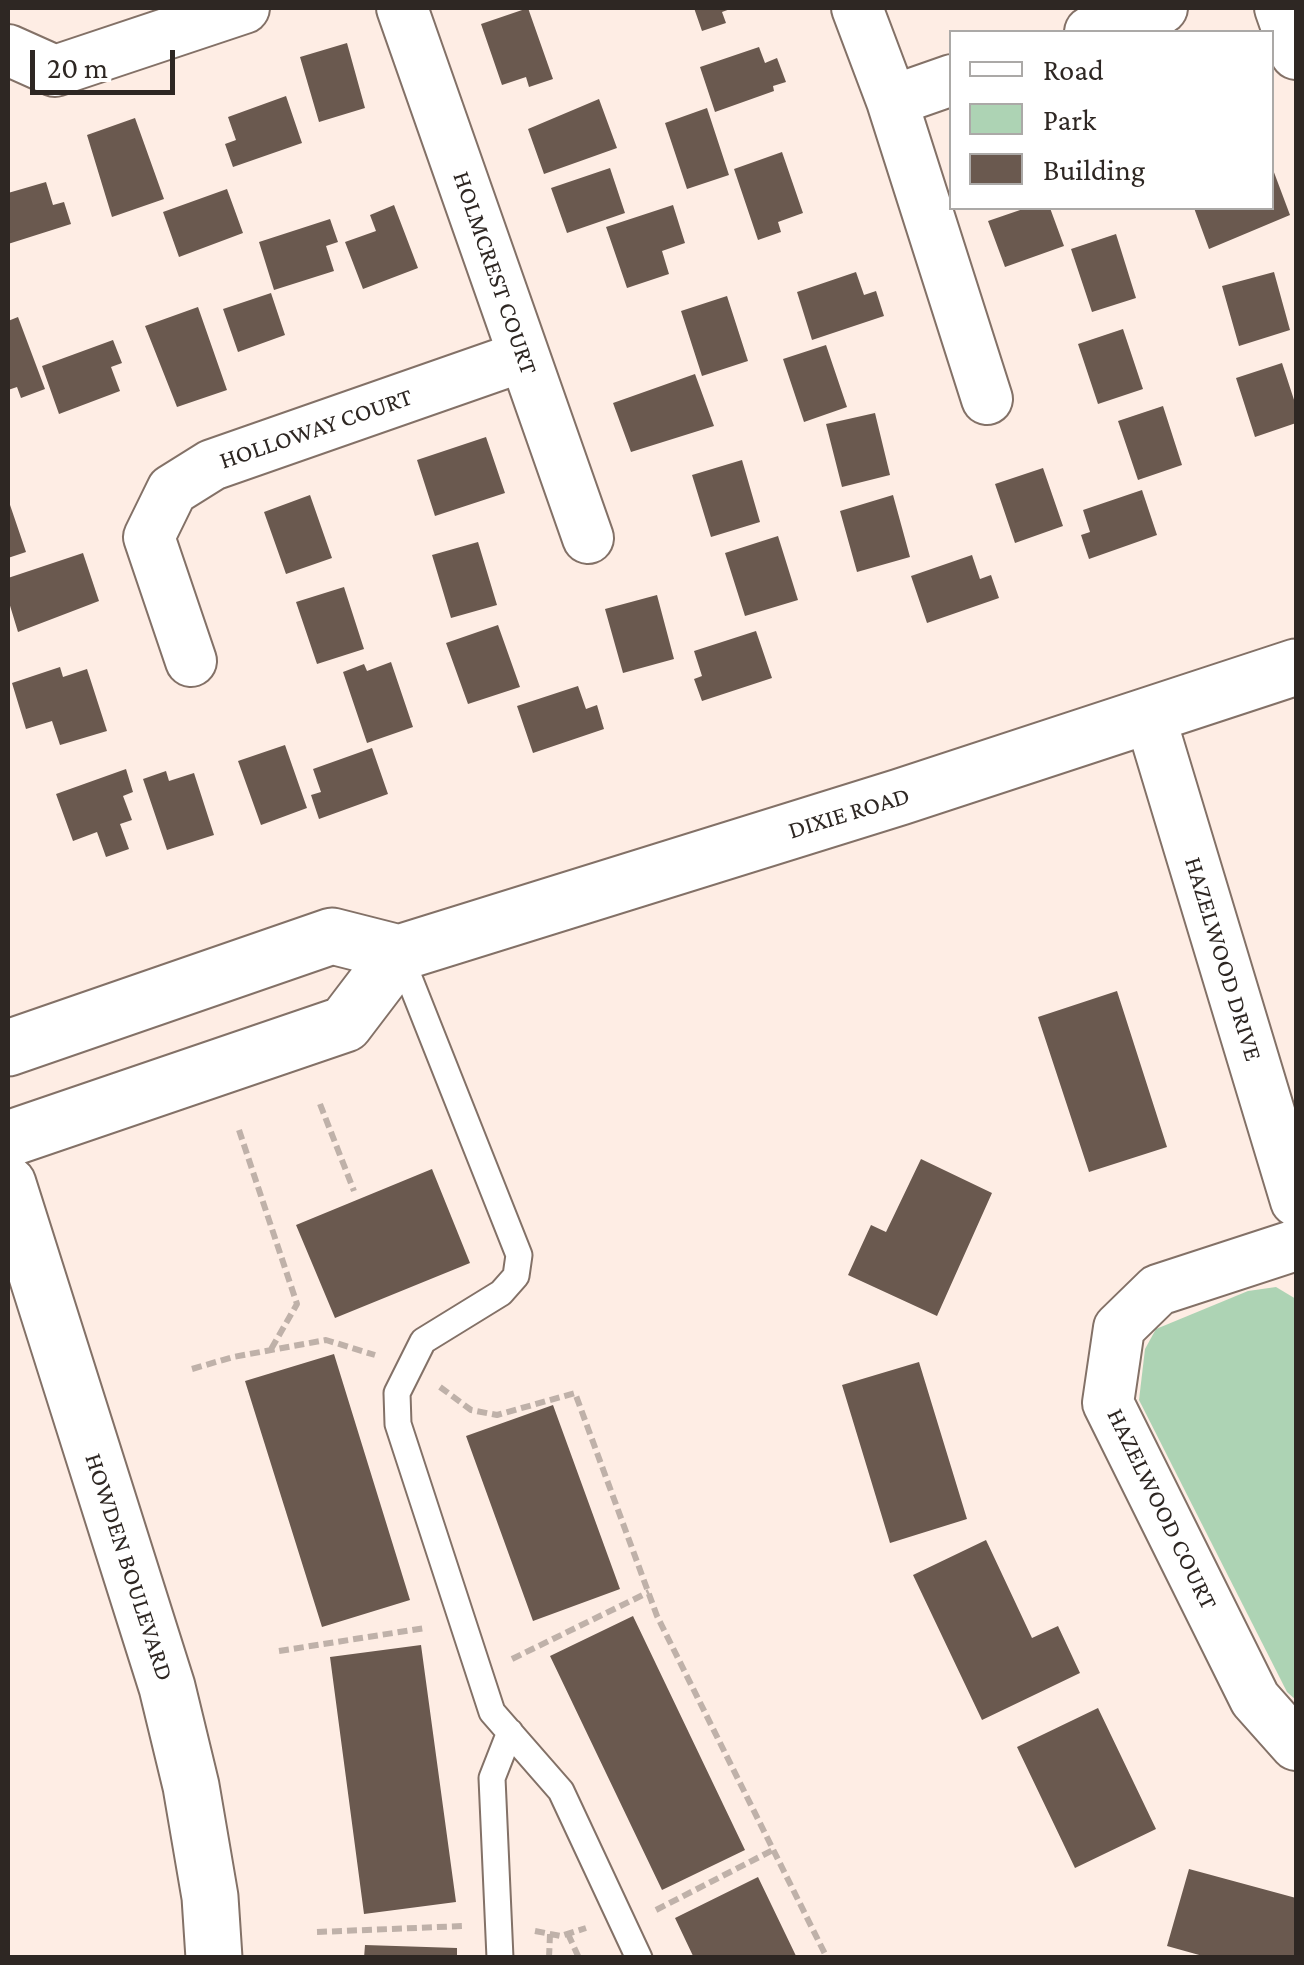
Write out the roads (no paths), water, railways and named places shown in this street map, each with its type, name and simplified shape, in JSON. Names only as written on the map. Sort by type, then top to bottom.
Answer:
[{"type":"main road","name":"DIXIE ROAD","points":[[399,953],[1150,717],[1296,667]]},
{"type":"main road","points":[[8,1048],[332,936],[399,953],[346,1024],[8,1139]]},
{"type":"main road","name":"HOWDEN BOULEVARD","points":[[8,1184],[167,1688],[198,1823],[210,1897],[214,1958]]},
{"type":"street","points":[[8,50],[55,71],[244,8]]},
{"type":"street","name":"HOLMCREST COURT","points":[[402,8],[588,538]]},
{"type":"street","points":[[857,8],[892,101],[987,399]]},
{"type":"street","points":[[1096,30],[1162,8]]},
{"type":"street","points":[[1280,8],[1296,54]]},
{"type":"street","points":[[892,101],[949,81]]},
{"type":"street","name":"HOLLOWAY COURT","points":[[191,661],[149,537],[172,490],[212,465],[524,356]]},
{"type":"street","name":"HAZELWOOD DRIVE","points":[[1150,717],[1296,1201]]},
{"type":"street","name":"HAZELWOOD COURT","points":[[1296,1246],[1158,1290],[1119,1328],[1108,1403],[1255,1699],[1296,1745]]},
{"type":"lane","points":[[399,953],[519,1255],[516,1276],[502,1293],[424,1341],[406,1368],[397,1393],[398,1424],[492,1712],[561,1791],[640,1958]]},
{"type":"lane","points":[[500,1958],[492,1778],[510,1732]]}]
